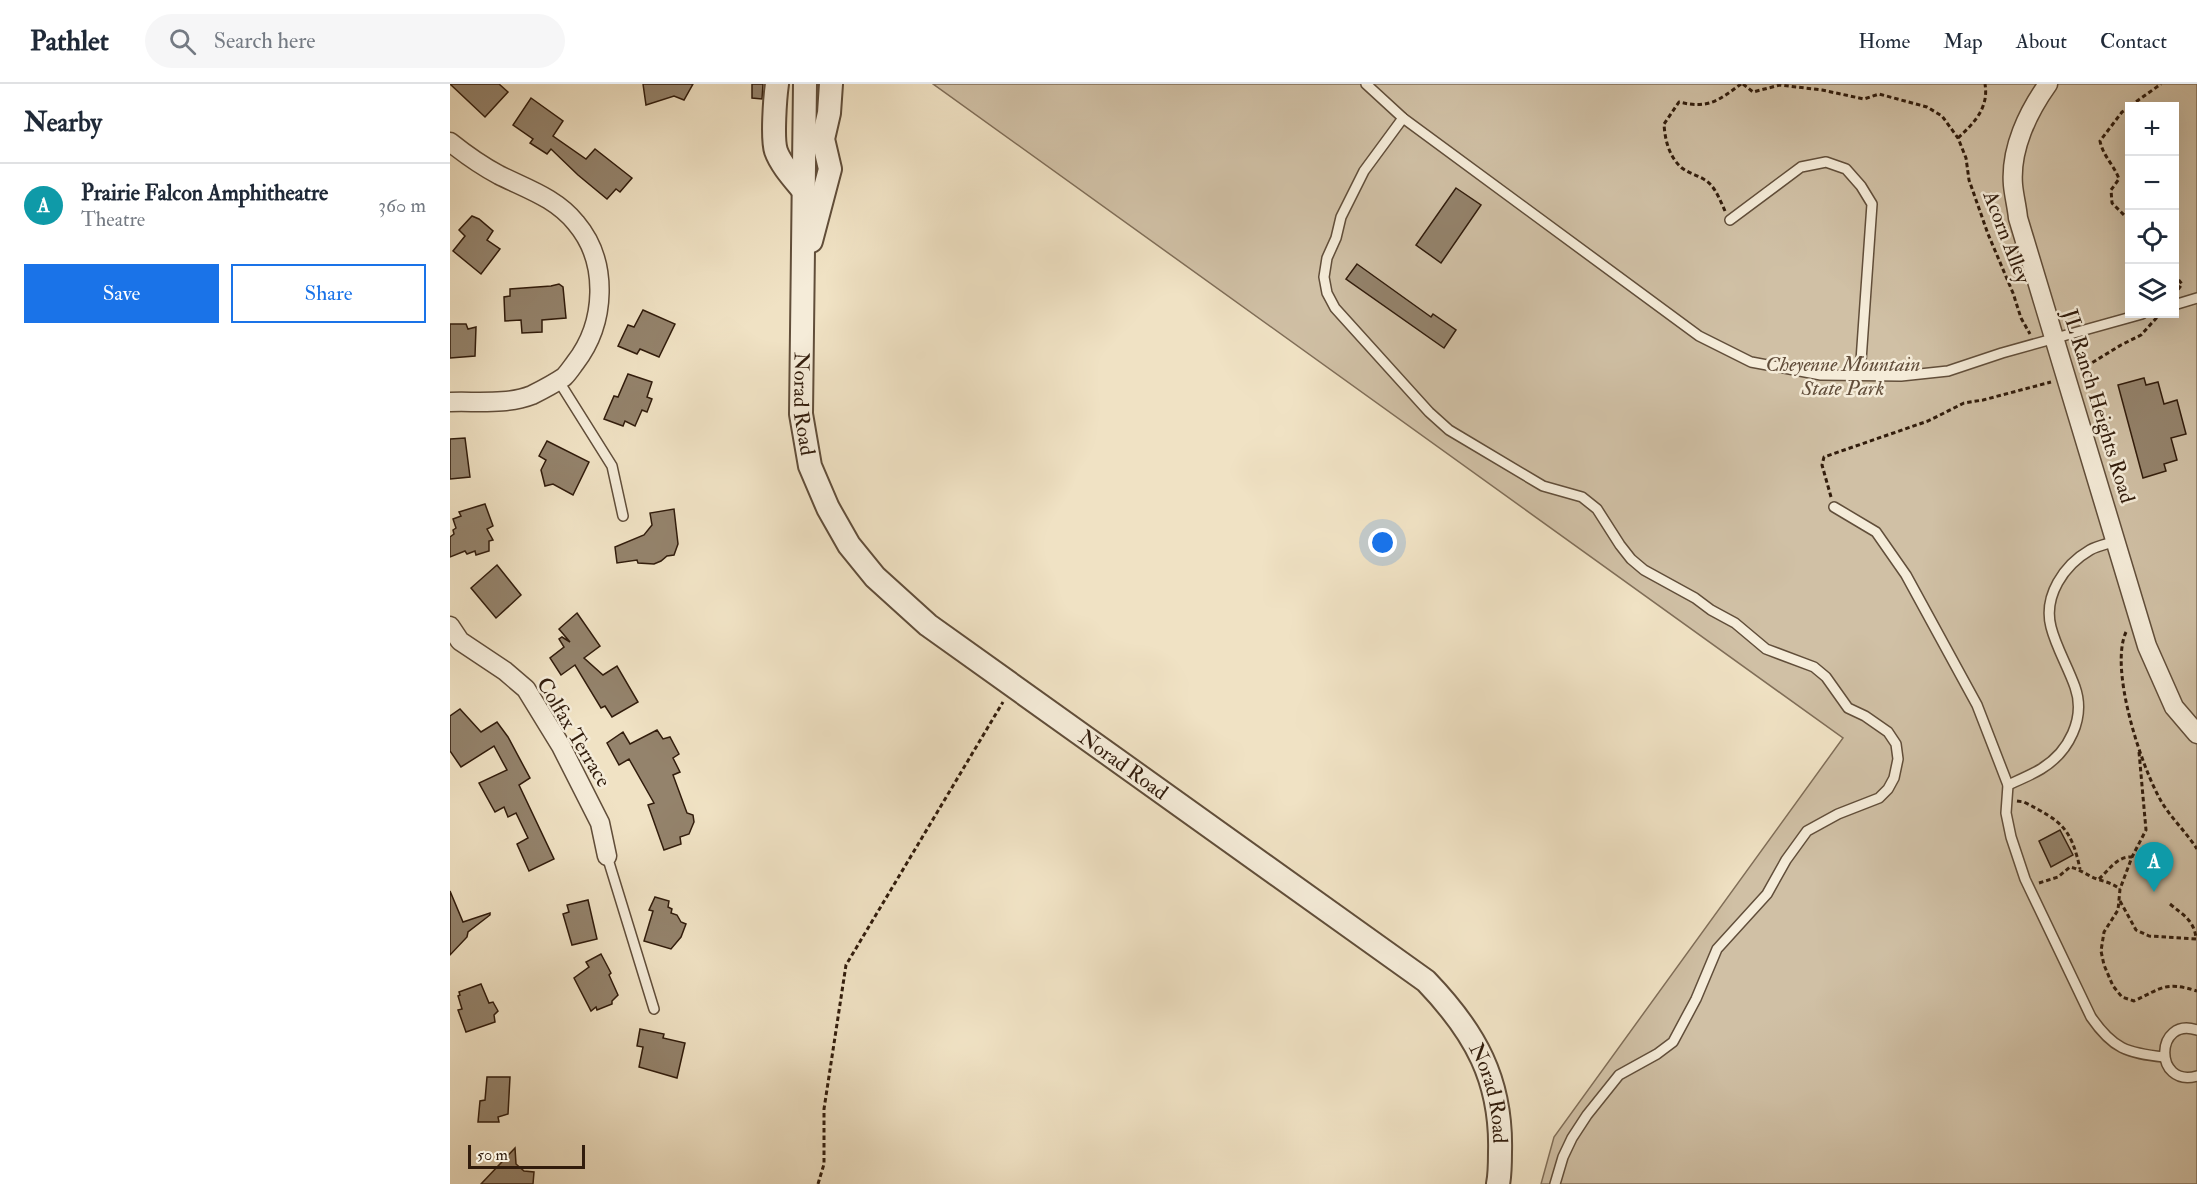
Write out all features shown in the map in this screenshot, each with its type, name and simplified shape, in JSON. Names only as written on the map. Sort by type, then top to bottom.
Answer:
[{"type":"street","points":[[777,84],[775,150],[784,166],[803,190]]},
{"type":"street","name":"Norad Road","points":[[805,84],[801,414],[810,466],[828,508],[849,545],[875,577],[928,625],[1426,981],[1449,1005],[1470,1033],[1490,1072],[1498,1104],[1500,1138],[1498,1184]]},
{"type":"street","name":"Norad Road","points":[[801,310],[812,237],[830,169],[823,139],[829,113],[831,84]]},
{"type":"street","name":"JL Ranch Heights Road","points":[[2048,84],[2033,106],[2016,149],[2013,183],[2018,218],[2146,646],[2174,707],[2197,734]]},
{"type":"street","points":[[450,142],[497,174],[551,199],[577,223],[594,252],[600,281],[598,312],[586,348],[565,376],[531,395],[503,401],[450,402]]},
{"type":"street","name":"Colfax Terrace","points":[[450,626],[460,641],[505,671],[526,689],[561,746],[600,823],[608,856]]},
{"type":"lane","points":[[1366,84],[1403,118],[1699,336],[1751,362],[1821,375],[1901,375],[1948,371],[2128,318]]},
{"type":"lane","points":[[1403,118],[1364,171],[1341,217],[1336,238],[1327,258],[1324,277],[1327,293],[1335,308],[1429,412],[1449,430],[1543,486],[1582,497],[1597,509],[1620,545],[1644,570],[1695,597],[1711,610],[1735,623],[1766,649],[1814,667],[1826,677],[1848,708],[1888,732],[1896,744],[1898,759],[1894,778],[1879,798],[1838,814],[1807,831],[1786,860],[1767,894],[1717,949],[1696,999],[1673,1042],[1657,1054],[1618,1074],[1572,1138],[1563,1157],[1555,1184]]},
{"type":"lane","points":[[1730,220],[1801,167],[1826,162],[1846,169],[1862,186],[1872,204],[1860,375]]},
{"type":"lane","points":[[2179,304],[2197,298]]},
{"type":"lane","points":[[558,380],[612,466],[623,516]]},
{"type":"lane","points":[[1834,507],[1876,532],[1906,575],[1977,705],[2008,785],[2006,813],[2011,837],[2029,887],[2091,1017],[2103,1035],[2117,1046],[2133,1053],[2164,1057]]},
{"type":"lane","points":[[2008,785],[2041,769],[2059,755],[2070,741],[2080,705],[2076,688],[2050,626],[2049,609],[2061,575],[2075,560],[2092,549],[2116,541]]},
{"type":"lane","points":[[608,856],[654,1009]]},
{"type":"lane","points":[[2197,1030],[2187,1029],[2174,1033],[2167,1041],[2164,1057],[2167,1065],[2177,1075],[2197,1076]]},
{"type":"path","points":[[1958,138],[1974,123],[1982,110],[1987,94],[1985,84]]},
{"type":"path","points":[[2137,102],[2161,84]]},
{"type":"path","points":[[1730,220],[1712,186],[1681,168],[1670,153],[1665,140],[1664,124],[1679,102],[1694,106],[1709,105],[1743,85]]},
{"type":"path","name":"Acorn Alley","points":[[1743,85],[1753,92],[1780,85],[1822,90],[1864,99],[1879,94],[1927,108],[1942,116],[1958,138],[1966,158],[1969,180],[1988,234],[2034,345]]},
{"type":"path","points":[[2125,110],[2100,141],[2102,153],[2116,171],[2119,179],[2111,190],[2112,203],[2125,216]]},
{"type":"path","points":[[1834,507],[1822,465],[1824,457],[1928,421],[1964,402],[1983,400],[2053,381],[2069,386],[2085,367],[2141,335],[2156,318]]},
{"type":"path","points":[[2136,612],[2124,635],[2121,658],[2124,689],[2139,752],[2146,830],[2132,857],[2120,889],[2118,910],[2104,932],[2101,951],[2113,986],[2122,997],[2134,1001],[2162,986],[2179,985],[2197,991]]},
{"type":"path","points":[[818,1184],[824,1164],[824,1109],[846,965],[1014,686]]},
{"type":"path","points":[[2139,752],[2161,801],[2197,849]]},
{"type":"path","points":[[2006,800],[2024,802],[2063,825],[2074,848],[2080,870]]},
{"type":"path","points":[[2099,879],[2124,856],[2132,857]]},
{"type":"path","points":[[2029,887],[2058,877],[2070,867],[2110,881],[2120,889]]},
{"type":"path","points":[[2119,899],[2136,930],[2149,936],[2197,939],[2194,926],[2186,915],[2169,904]]},
{"type":"green space","name":"Cheyenne Mountain State Park","points":[[933,84],[2197,84],[2197,1184],[1541,1184],[1554,1137],[1843,738]]},
{"type":"building","points":[[450,84],[499,84],[508,92],[485,117]]},
{"type":"building","points":[[643,84],[693,84],[684,100],[674,96],[646,105]]},
{"type":"building","points":[[752,84],[763,84],[762,99],[752,98]]},
{"type":"building","points":[[531,98],[563,121],[553,136],[586,159],[595,149],[632,178],[620,192],[616,189],[607,199],[551,149],[547,154],[530,143],[533,139],[513,125]]},
{"type":"building","points":[[1456,188],[1481,205],[1441,263],[1416,245]]},
{"type":"building","points":[[472,216],[493,231],[487,240],[500,249],[481,274],[453,251],[465,236],[459,230]]},
{"type":"building","points":[[1357,264],[1431,317],[1433,314],[1456,330],[1444,348],[1346,279]]},
{"type":"building","points":[[559,284],[563,287],[566,318],[542,320],[542,332],[522,333],[521,320],[505,321],[504,297],[510,296],[510,289]]},
{"type":"building","points":[[643,310],[675,324],[659,357],[640,349],[637,354],[618,346],[628,325],[634,327]]},
{"type":"building","points":[[450,324],[466,324],[468,329],[476,327],[475,356],[450,358]]},
{"type":"building","points":[[628,374],[652,382],[647,397],[652,399],[647,412],[642,410],[635,426],[625,421],[623,426],[604,419],[614,396],[618,397]]},
{"type":"building","points":[[2144,378],[2146,385],[2158,382],[2164,404],[2177,400],[2186,434],[2171,438],[2177,460],[2164,464],[2166,471],[2143,478],[2118,385]]},
{"type":"building","points":[[465,438],[470,477],[450,479],[450,439]]},
{"type":"building","points":[[547,441],[589,462],[573,495],[553,484],[545,486],[541,470],[546,460],[539,456]]},
{"type":"building","points":[[485,504],[493,526],[487,529],[493,540],[489,541],[489,551],[476,555],[475,551],[467,554],[465,551],[450,557],[450,537],[456,528],[453,519],[461,516],[459,512]]},
{"type":"building","points":[[674,509],[678,544],[674,555],[667,556],[654,564],[638,563],[637,560],[617,563],[615,547],[644,535],[652,525],[650,513]]},
{"type":"building","points":[[497,565],[521,595],[496,618],[471,588]]},
{"type":"building","points":[[577,613],[600,646],[584,658],[603,675],[617,666],[638,702],[612,717],[605,706],[601,708],[575,665],[561,675],[550,658],[564,647],[559,639],[562,637],[570,642],[559,629]]},
{"type":"building","points":[[460,709],[481,732],[497,722],[508,737],[530,778],[519,785],[554,859],[529,871],[517,844],[528,838],[516,813],[508,817],[504,807],[495,812],[479,783],[507,770],[494,746],[461,767],[450,751],[450,716]]},
{"type":"building","points":[[657,730],[663,739],[670,737],[679,754],[673,758],[680,772],[673,775],[687,813],[693,815],[694,822],[689,834],[680,837],[681,844],[664,850],[648,805],[654,803],[629,759],[619,765],[607,743],[623,732],[630,744]]},
{"type":"building","points":[[2060,830],[2073,855],[2051,867],[2039,841]]},
{"type":"building","points":[[450,891],[463,922],[490,913],[490,915],[468,932],[467,937],[450,955]]},
{"type":"building","points":[[655,897],[669,901],[668,907],[672,909],[671,913],[677,915],[681,922],[686,924],[681,937],[671,949],[644,941],[653,911],[649,910]]},
{"type":"building","points":[[588,900],[597,939],[572,945],[563,914],[569,912],[567,905]]},
{"type":"building","points":[[601,954],[611,973],[609,975],[618,995],[612,1004],[597,1010],[596,1007],[591,1011],[574,978],[589,967],[586,962]]},
{"type":"building","points":[[481,984],[489,1003],[493,1002],[498,1011],[494,1015],[495,1022],[466,1032],[458,1010],[462,1009],[459,992]]},
{"type":"building","points":[[640,1029],[664,1034],[663,1038],[685,1043],[677,1078],[639,1067],[643,1047],[637,1046]]},
{"type":"building","points":[[487,1077],[510,1077],[508,1114],[498,1117],[499,1122],[478,1122],[480,1101],[485,1100]]},
{"type":"building","points":[[515,1148],[516,1164],[524,1171],[534,1172],[533,1184],[481,1184]]},
{"type":"place","name":"Prairie Falcon Amphitheatre","points":[[2154,892]]}]
